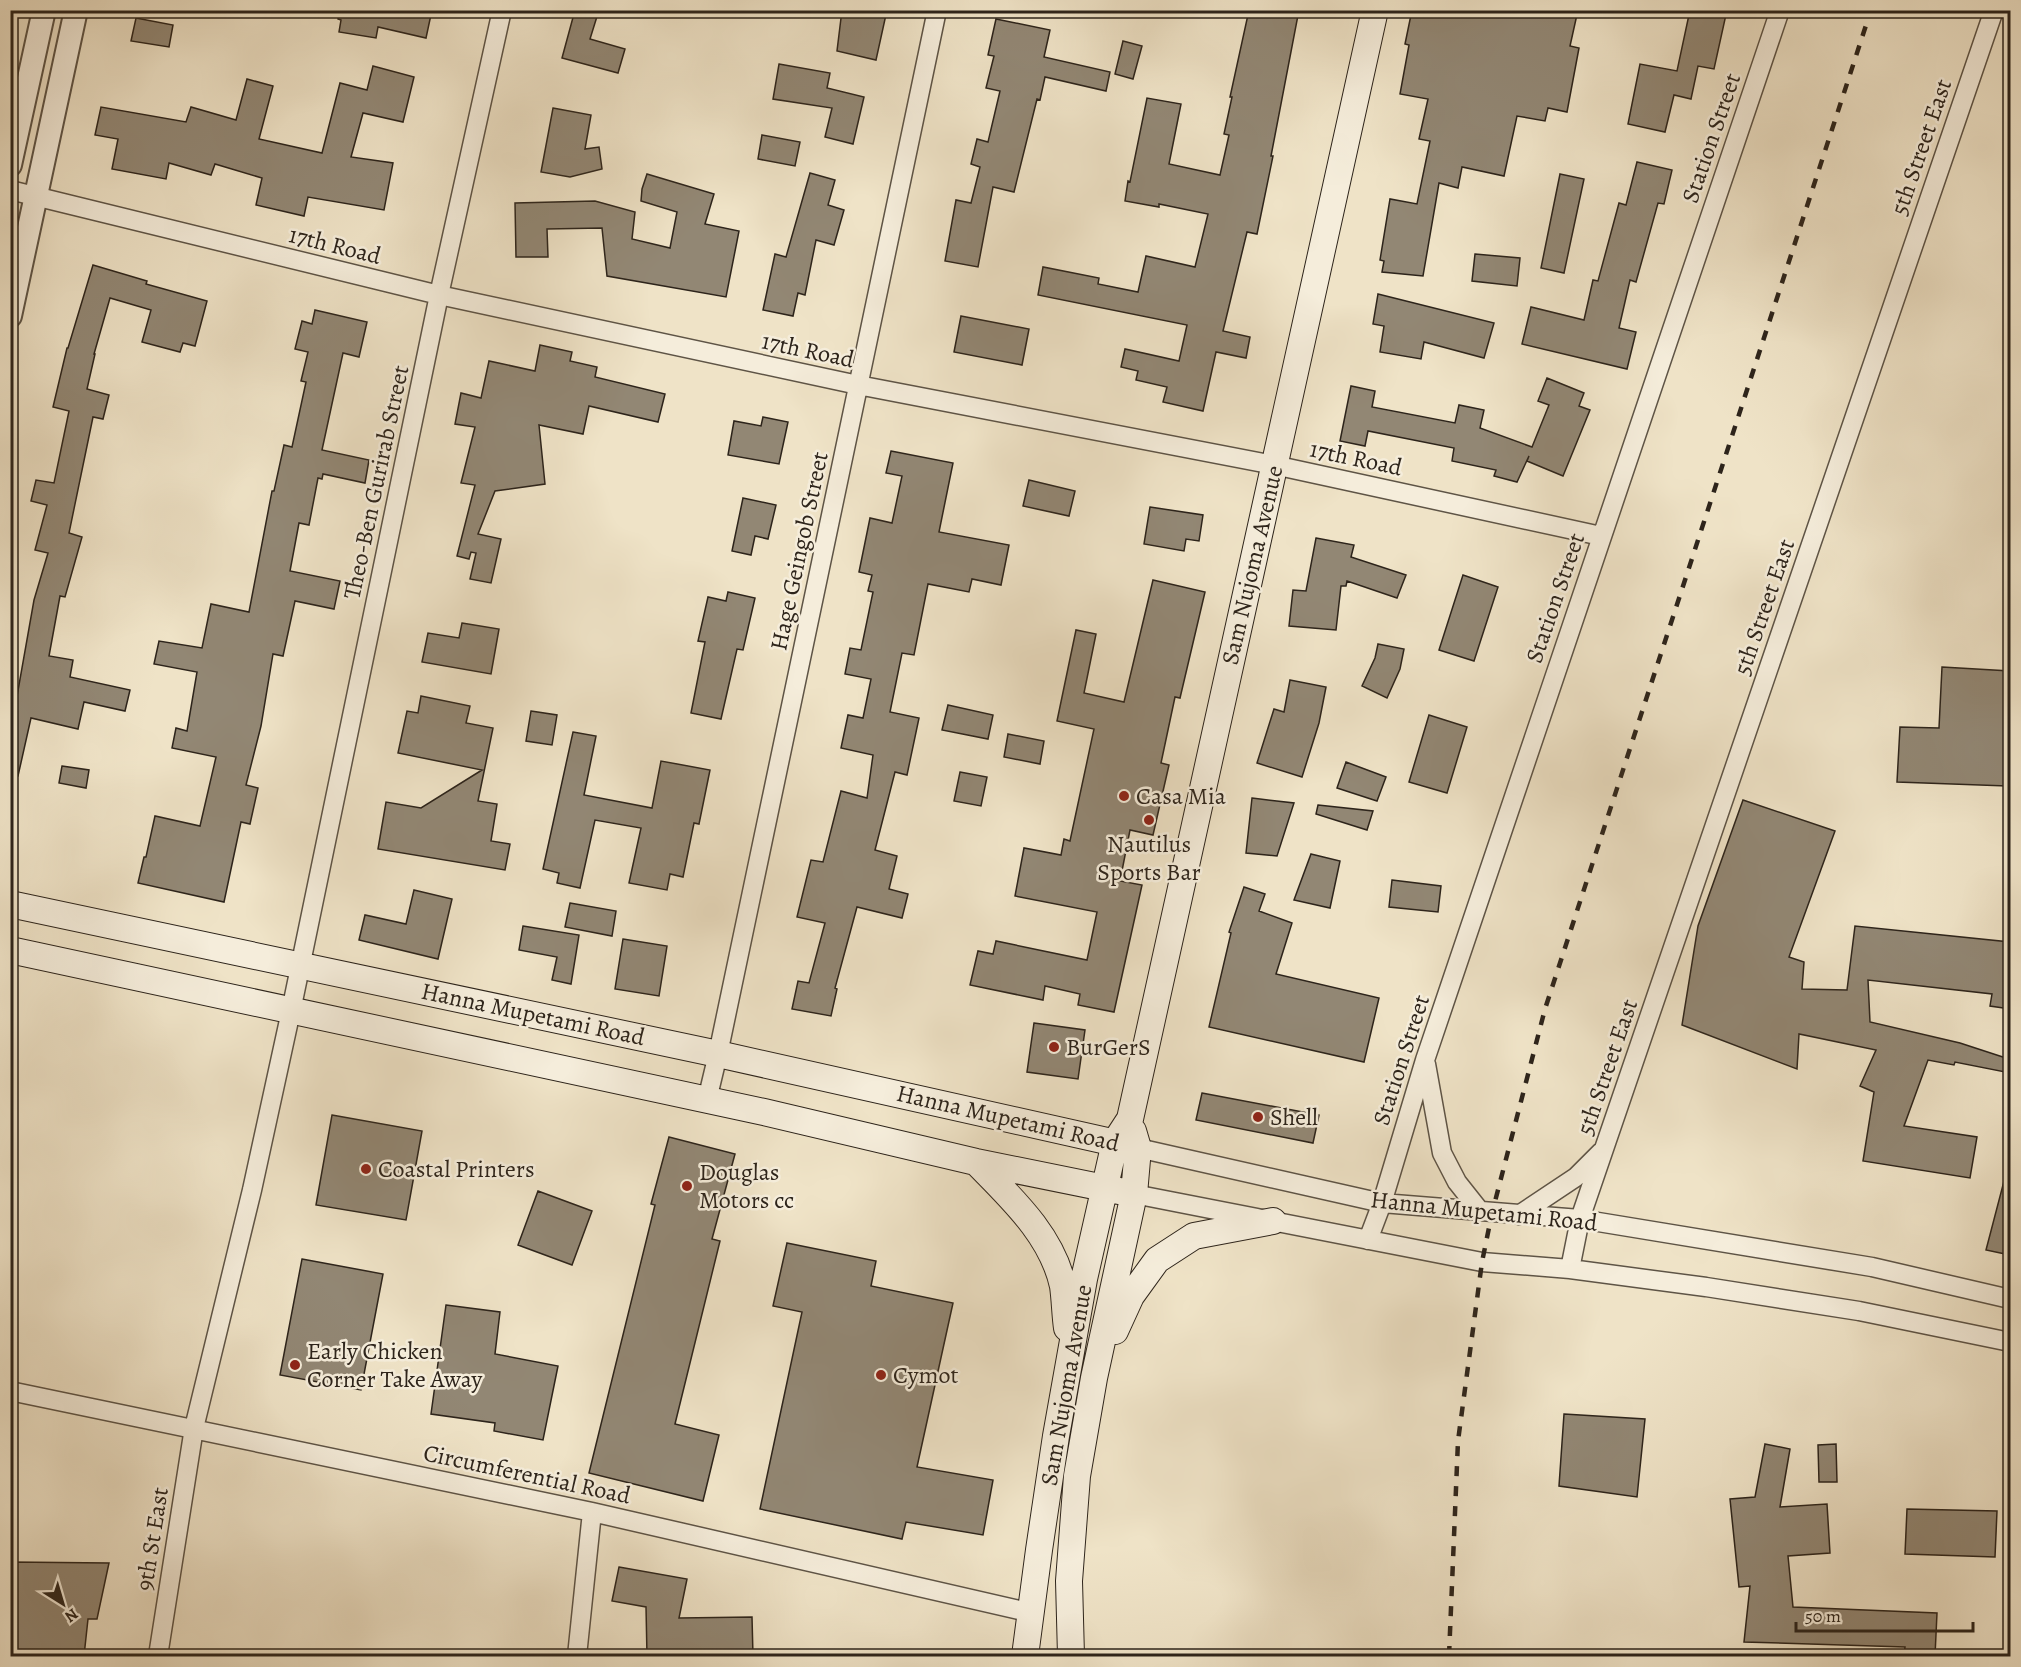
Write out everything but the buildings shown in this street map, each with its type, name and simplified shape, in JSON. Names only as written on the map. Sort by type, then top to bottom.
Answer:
[{"type":"main road","name":"Sam Nujoma Avenue","points":[[1071,1656],[1070,1581],[1077,1476],[1094,1378],[1134,1194],[1127,1145],[1130,1119],[1375,10]]},
{"type":"main road","name":"Hanna Mupetami Road","points":[[10,904],[301,964],[1127,1145]]},
{"type":"main road","name":"Hanna Mupetami Road","points":[[10,950],[707,1100],[976,1162],[1134,1194]]},
{"type":"main road","name":"Sam Nujoma Avenue","points":[[1025,1656],[1041,1539],[1084,1279],[1105,1188],[1127,1145]]},
{"type":"main road","points":[[976,1162],[1015,1202],[1040,1233],[1054,1259],[1062,1286],[1070,1361]]},
{"type":"main road","points":[[1094,1378],[1131,1296],[1156,1260],[1194,1236],[1273,1221]]},
{"type":"main road","points":[[1032,1613],[1045,1609],[1055,1611],[1070,1623]]},
{"type":"street","points":[[10,165],[44,10]]},
{"type":"street","points":[[10,316],[76,10]]},
{"type":"street","name":"Theo-Ben Gurirab Street","points":[[291,1011],[439,296],[502,10]]},
{"type":"street","name":"Hage Geingob Street","points":[[707,1100],[936,10]]},
{"type":"street","name":"Station Street","points":[[1368,1240],[1382,1203],[1425,1060],[1780,10]]},
{"type":"street","name":"5th Street East","points":[[1570,1269],[1580,1219],[1994,10]]},
{"type":"street","name":"17th Road","points":[[10,189],[439,296],[858,385],[1274,465],[1601,536]]},
{"type":"street","name":"9th St East","points":[[158,1656],[194,1428],[252,1190],[291,1011]]},
{"type":"street","points":[[1425,1060],[1442,1153],[1457,1182],[1480,1212]]},
{"type":"street","name":"Hanna Mupetami Road","points":[[1127,1145],[1382,1203],[1580,1219],[1872,1267],[2010,1299]]},
{"type":"street","points":[[1520,1215],[1576,1177],[1604,1148]]},
{"type":"street","name":"Hanna Mupetami Road","points":[[1134,1194],[1482,1262],[1570,1269],[1706,1287],[1859,1311],[2010,1342]]},
{"type":"street","name":"Circumferential Road","points":[[10,1391],[592,1512],[1032,1613]]},
{"type":"street","points":[[577,1656],[592,1512]]},
{"type":"railway","points":[[1449,1656],[1458,1441],[1482,1262],[1492,1213],[1545,1009],[1871,10]]},
{"type":"place","name":"Casa Mia","points":[[1124,796]]},
{"type":"place","name":"Nautilus Sports Bar","points":[[1149,820]]},
{"type":"place","name":"BurGerS","points":[[1054,1047]]},
{"type":"place","name":"Shell","points":[[1258,1117]]},
{"type":"place","name":"Coastal Printers","points":[[366,1169]]},
{"type":"place","name":"Douglas Motors cc","points":[[687,1186]]},
{"type":"place","name":"Early Chicken Corner Take Away","points":[[295,1365]]},
{"type":"place","name":"Cymot","points":[[881,1375]]}]
